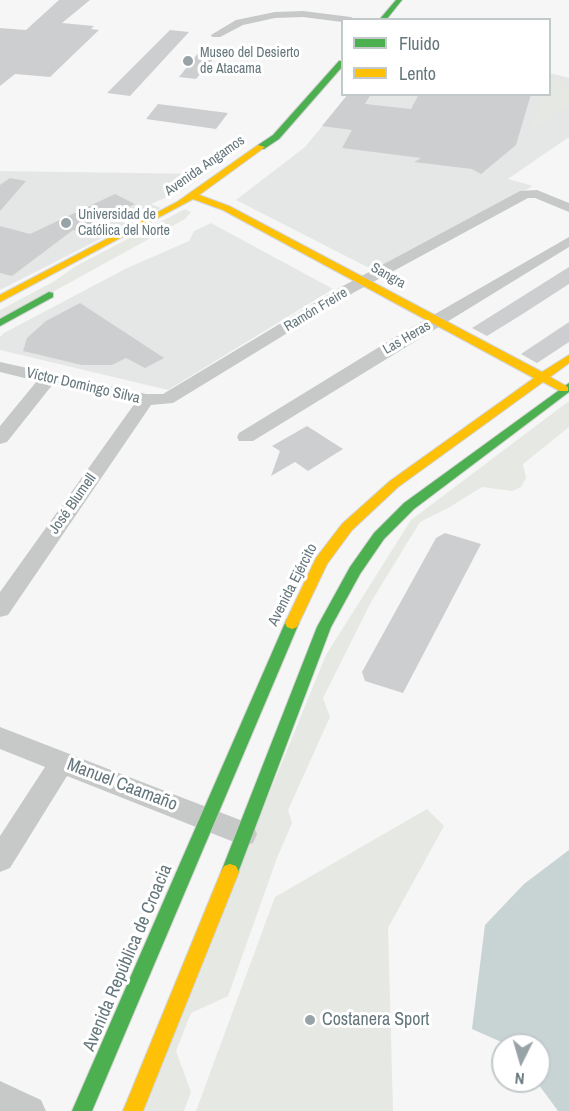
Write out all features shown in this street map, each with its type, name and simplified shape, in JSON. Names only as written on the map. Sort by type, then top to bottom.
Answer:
[{"type":"main road","points":[[390,17],[399,0]]},
{"type":"main road","name":"Avenida Angamos","points":[[0,300],[180,204],[276,137],[341,64]]},
{"type":"main road","points":[[208,208],[232,190]]},
{"type":"main road","name":"Sangra","points":[[192,195],[208,208],[274,250]]},
{"type":"main road","name":"Sangra","points":[[180,204],[226,208],[351,288],[425,328],[567,389]]},
{"type":"main road","points":[[0,323],[61,289]]},
{"type":"main road","name":"Avenida Ejército","points":[[208,819],[281,646],[321,562],[333,544],[363,510],[394,484],[569,358]]},
{"type":"main road","points":[[511,379],[551,402]]},
{"type":"main road","points":[[133,1111],[324,627],[366,553],[393,520],[409,506],[567,389]]},
{"type":"main road","name":"Avenida República de Croacia","points":[[82,1111],[208,819]]},
{"type":"street","points":[[216,35],[240,22],[275,15],[303,14],[341,19]]},
{"type":"street","name":"Ramón Freire","points":[[167,399],[351,288],[530,193],[569,208]]},
{"type":"street","name":"Las Heras","points":[[246,437],[569,241]]},
{"type":"street","name":"Víctor Domingo Silva","points":[[0,367],[146,400],[167,399]]},
{"type":"street","points":[[0,438],[49,378]]},
{"type":"street","name":"José Blumell","points":[[0,609],[146,400]]},
{"type":"street","name":"Manuel Caamaño","points":[[0,738],[244,834]]},
{"type":"street","points":[[0,859],[62,762]]},
{"type":"street","points":[[0,1097],[30,1111]]},
{"type":"shaded area","points":[[551,73],[569,78],[569,137],[508,179],[533,186],[377,272],[236,200],[305,147],[347,96],[551,96]]},
{"type":"shaded area","points":[[551,78],[569,83],[569,106],[532,130],[542,96],[551,96]]},
{"type":"shaded area","name":"Universidad de Católica del Norte","points":[[0,171],[206,174],[183,190],[151,204],[161,208],[0,290]]},
{"type":"shaded area","points":[[185,209],[191,212],[185,219],[0,321],[0,310],[53,282],[76,266]]},
{"type":"shaded area","points":[[211,223],[333,289],[168,390],[0,350],[0,337],[4,333],[127,268],[189,241],[194,231]]},
{"type":"shaded area","points":[[569,401],[569,427],[523,464],[526,478],[521,487],[512,491],[482,487],[420,522],[371,602],[323,698],[330,717],[288,810],[292,823],[277,858],[228,996],[191,1013],[176,1051],[191,1092],[184,1111],[139,1111],[326,655],[411,520]]},
{"type":"shaded area","name":"Costanera Sport","points":[[427,809],[444,826],[388,928],[393,1111],[196,1111],[275,897]]},
{"type":"shaded area","points":[[569,850],[569,1111],[558,1111],[545,1093],[551,1093],[551,1033],[491,1033],[491,1037],[472,1029],[485,925],[524,884]]},
{"type":"building","points":[[59,0],[90,0],[62,23],[94,26],[91,29],[99,30],[50,77],[15,74],[0,86],[0,28],[26,30]]},
{"type":"building","name":"Museo del Desierto de Atacama","points":[[170,30],[189,32],[130,96],[107,93]]},
{"type":"building","points":[[203,47],[221,50],[196,79],[179,77]]},
{"type":"building","points":[[346,96],[370,96],[365,104],[411,109],[418,96],[530,96],[516,145],[481,174],[472,169],[414,162],[421,158],[342,148],[352,130],[322,126]]},
{"type":"building","points":[[158,104],[228,113],[216,129],[146,119]]},
{"type":"building","points":[[10,178],[26,181],[0,211],[0,185]]},
{"type":"building","points":[[115,194],[135,204],[77,232],[73,230],[12,276],[0,273],[0,226],[30,234]]},
{"type":"building","points":[[569,267],[569,284],[521,315],[487,336],[472,328]]},
{"type":"building","points":[[80,303],[164,358],[145,368],[126,358],[112,365],[82,365],[23,351],[27,338],[46,321]]},
{"type":"building","points":[[569,322],[569,342],[537,363],[521,354]]},
{"type":"building","points":[[307,426],[343,449],[308,471],[295,462],[271,476],[280,451],[272,446]]},
{"type":"building","points":[[445,533],[481,544],[403,693],[365,681],[362,672],[436,538]]},
{"type":"traffic: fast","points":[[384,18],[399,0]]},
{"type":"traffic: fast","points":[[261,147],[276,137],[341,64]]},
{"type":"traffic: fast","points":[[0,323],[49,295]]},
{"type":"traffic: fast","points":[[230,872],[324,627],[355,571],[379,536],[409,506],[569,387]]},
{"type":"traffic: fast","points":[[82,1111],[292,623]]},
{"type":"traffic: slow","points":[[0,299],[180,204],[261,147]]},
{"type":"traffic: slow","points":[[192,195],[226,208],[564,389]]},
{"type":"traffic: slow","points":[[292,623],[321,562],[347,527],[394,484],[569,358]]},
{"type":"traffic: slow","points":[[133,1111],[230,872]]},
{"type":"place","name":"Museo del Desierto de Atacama","points":[[188,61]]},
{"type":"place","name":"Universidad de Católica del Norte","points":[[66,223]]},
{"type":"place","name":"Costanera Sport","points":[[310,1020]]}]
